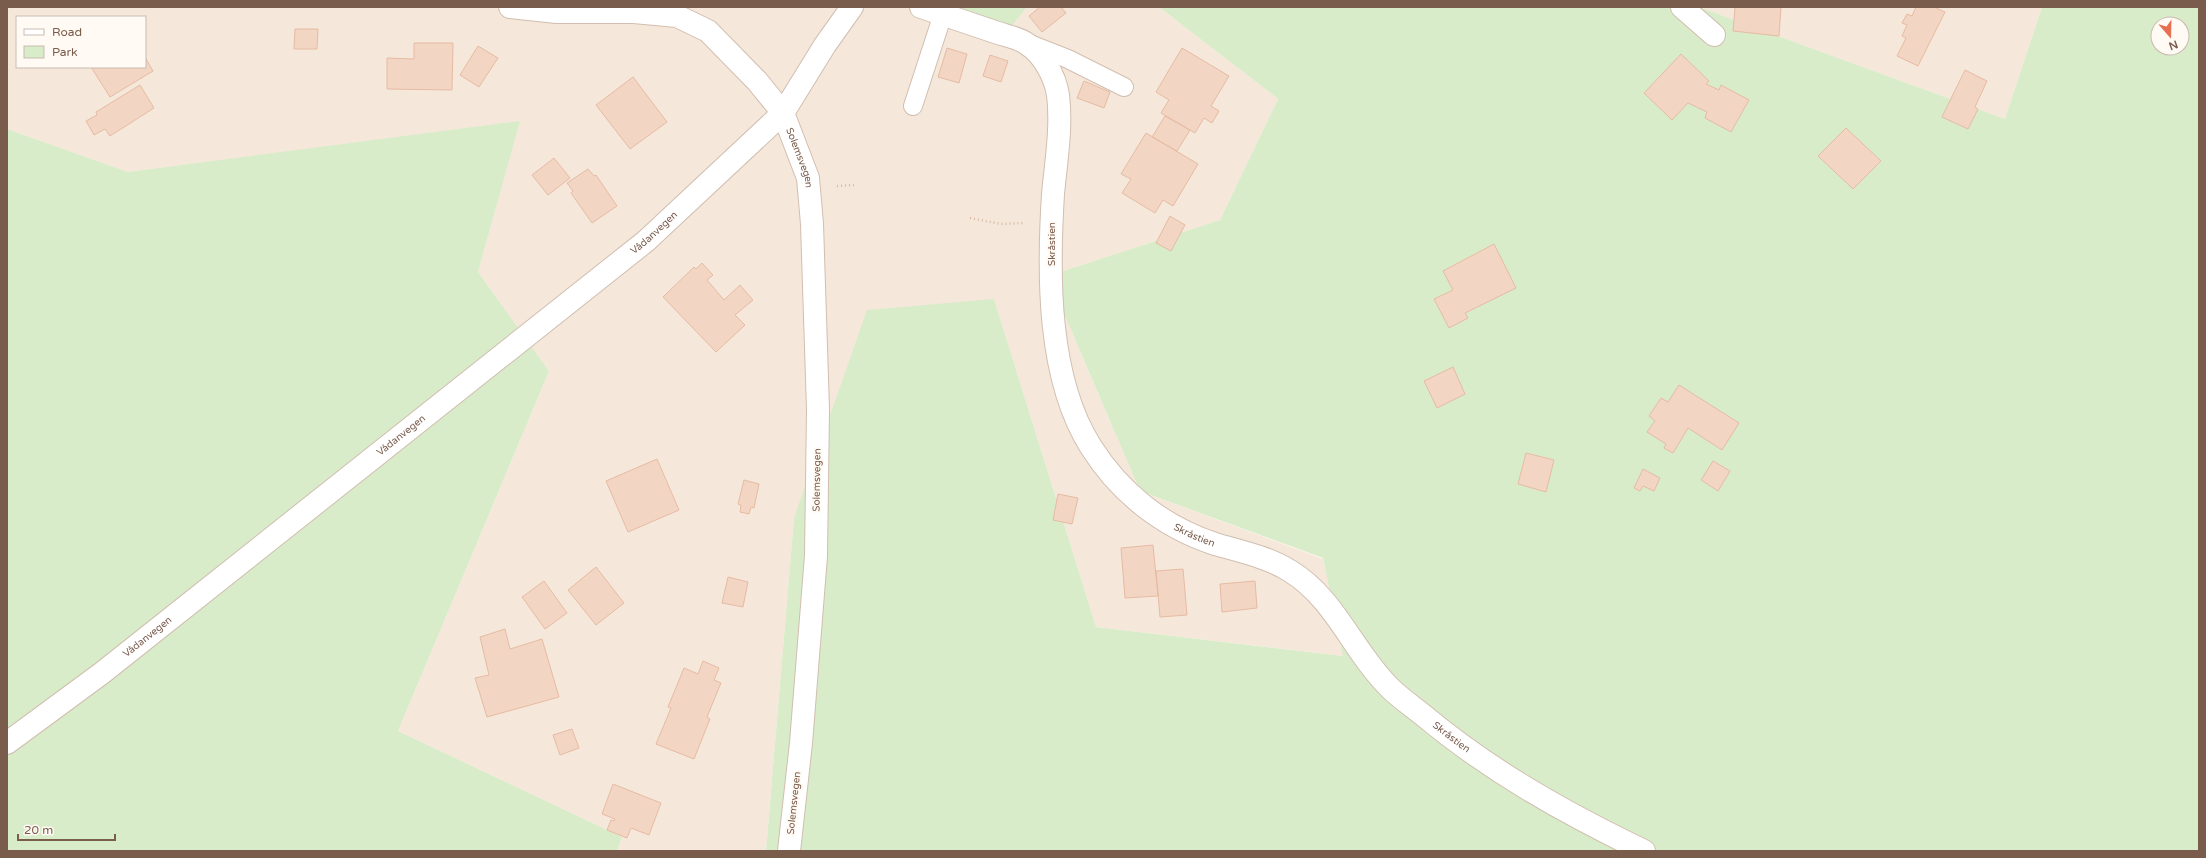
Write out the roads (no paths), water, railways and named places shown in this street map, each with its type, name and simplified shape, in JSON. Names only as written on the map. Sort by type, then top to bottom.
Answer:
[{"type":"street","points":[[510,7],[550,12],[594,14],[634,12],[676,16],[708,31],[757,81],[783,112]]},
{"type":"street","name":"Vådanvegen","points":[[7,743],[102,673],[646,242],[783,112],[825,45],[852,7]]},
{"type":"street","name":"Skråstien","points":[[922,7],[1026,43],[1042,58],[1054,79],[1058,94],[1059,120],[1052,219],[1052,310],[1060,370],[1068,400],[1078,425],[1092,449],[1129,495],[1157,517],[1184,531],[1208,542],[1269,561],[1290,570],[1317,593],[1371,668],[1391,689],[1459,745],[1540,798],[1644,851]]},
{"type":"street","points":[[1682,7],[1714,35]]},
{"type":"street","name":"Solemsvegen","points":[[783,112],[808,178],[812,224],[818,409],[816,556],[801,743],[789,851]]},
{"type":"lane","points":[[913,106],[943,14]]},
{"type":"lane","name":"Skråstien","points":[[1026,43],[1068,59],[1124,87]]}]
